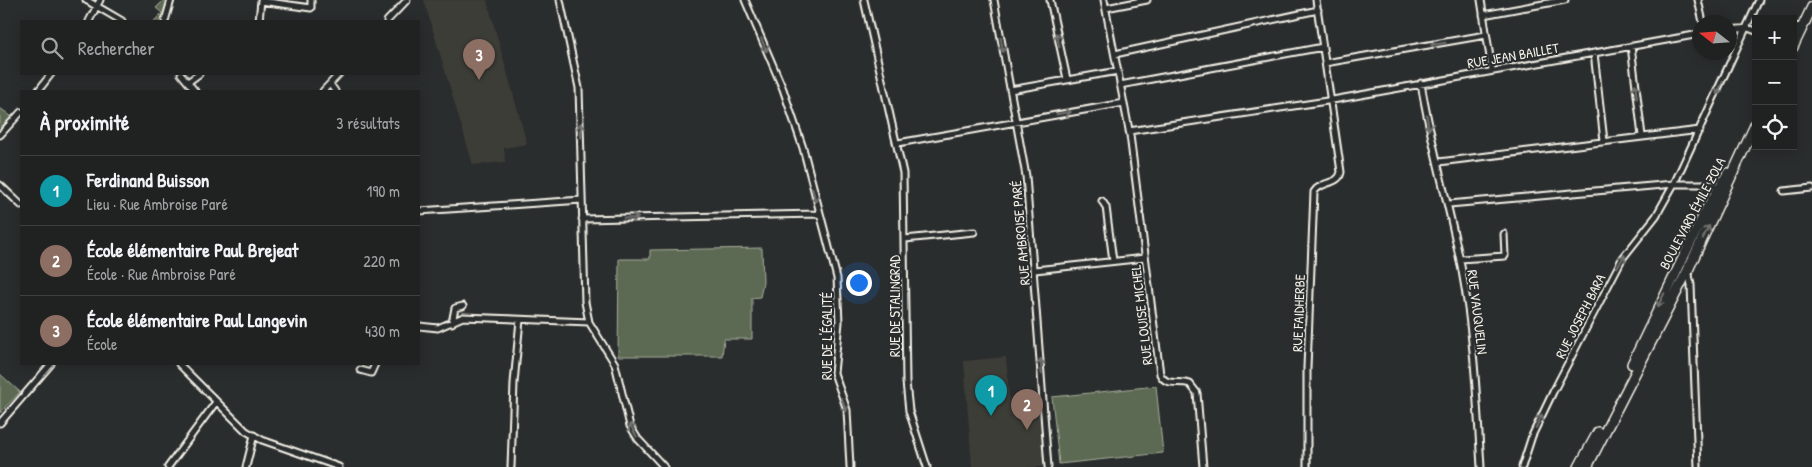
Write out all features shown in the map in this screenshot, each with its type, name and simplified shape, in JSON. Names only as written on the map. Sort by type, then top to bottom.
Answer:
[{"type":"main road","points":[[1797,39],[1812,8]]},
{"type":"main road","points":[[1799,35],[1812,14]]},
{"type":"main road","points":[[1741,153],[1752,131]]},
{"type":"main road","name":"BOULEVARD ÉMILE ZOLA","points":[[1580,467],[1691,241],[1719,187],[1741,153]]},
{"type":"main road","name":"BOULEVARD ÉMILE ZOLA","points":[[1586,467],[1688,270],[1741,153]]},
{"type":"street","points":[[86,0],[120,20]]},
{"type":"street","points":[[90,20],[100,0]]},
{"type":"street","points":[[165,20],[171,0]]},
{"type":"street","points":[[259,20],[261,0],[310,8],[311,0]]},
{"type":"street","points":[[388,20],[407,0]]},
{"type":"street","points":[[560,0],[579,88],[584,302],[589,322],[615,364],[630,426],[638,439],[664,467]]},
{"type":"street","name":"RUE DE L'ÉGALITÉ","points":[[745,0],[783,89],[803,148],[836,278],[839,322],[834,373],[847,410],[850,467]]},
{"type":"street","name":"RUE DE STALINGRAD","points":[[864,0],[898,143],[903,173],[906,382],[910,411],[927,467]]},
{"type":"street","name":"RUE AMBROISE PARÉ","points":[[994,0],[1026,176],[1035,270],[1048,467]]},
{"type":"street","points":[[1050,0],[1067,79]]},
{"type":"street","name":"RUE LOUISE MICHEL","points":[[1104,0],[1129,131],[1160,374],[1163,380],[1168,383],[1190,384],[1197,392],[1203,467]]},
{"type":"street","points":[[1106,8],[1147,0]]},
{"type":"street","points":[[1316,0],[1330,100]]},
{"type":"street","points":[[1481,0],[1492,70]]},
{"type":"street","points":[[1483,15],[1565,0]]},
{"type":"street","points":[[1698,0],[1701,15]]},
{"type":"street","name":"RUE JOSEPH BARA","points":[[1522,467],[1532,436],[1553,392],[1622,259],[1656,216],[1674,184],[1760,0]]},
{"type":"street","points":[[1114,54],[1318,10]]},
{"type":"street","points":[[1797,27],[1803,26]]},
{"type":"street","points":[[1737,29],[1752,30]]},
{"type":"street","points":[[1325,63],[1486,35]]},
{"type":"street","name":"RUE JEAN BAILLET","points":[[1129,131],[1330,100],[1692,35]]},
{"type":"street","points":[[1631,46],[1642,136]]},
{"type":"street","points":[[1120,85],[1323,47]]},
{"type":"street","points":[[1594,53],[1604,140]]},
{"type":"street","points":[[1010,90],[1118,71]]},
{"type":"street","points":[[39,90],[51,75]]},
{"type":"street","points":[[182,75],[194,90]]},
{"type":"street","points":[[188,82],[198,75]]},
{"type":"street","points":[[324,90],[338,75]]},
{"type":"street","name":"RUE VAUQUELIN","points":[[1421,83],[1430,140],[1439,162],[1460,259],[1477,394],[1480,467]]},
{"type":"street","points":[[330,84],[334,90]]},
{"type":"street","name":"RUE FAIDHERBE","points":[[1307,467],[1307,368],[1314,192],[1319,186],[1340,176],[1330,100]]},
{"type":"street","points":[[898,143],[1124,103]]},
{"type":"street","points":[[0,135],[20,113]]},
{"type":"street","points":[[1439,162],[1604,140],[1700,130]]},
{"type":"street","points":[[1449,204],[1674,184],[1711,184],[1719,187]]},
{"type":"street","points":[[0,185],[20,204]]},
{"type":"street","points":[[1784,191],[1812,188]]},
{"type":"street","points":[[420,211],[582,200]]},
{"type":"street","points":[[1102,201],[1106,207],[1112,261]]},
{"type":"street","points":[[582,219],[819,214]]},
{"type":"street","points":[[905,239],[974,232]]},
{"type":"street","points":[[1460,259],[1504,256],[1504,234]]},
{"type":"street","points":[[1691,241],[1688,270],[1691,285],[1698,467]]},
{"type":"street","points":[[1035,270],[1146,258]]},
{"type":"street","points":[[1676,272],[1688,270]]},
{"type":"street","points":[[452,323],[455,308],[464,306]]},
{"type":"street","points":[[420,326],[438,328],[462,317],[589,322]]},
{"type":"street","points":[[511,467],[514,383],[520,320]]},
{"type":"street","points":[[0,423],[50,365]]},
{"type":"street","points":[[179,365],[246,431],[339,467]]},
{"type":"street","points":[[360,370],[371,373],[375,365]]},
{"type":"street","points":[[168,467],[216,402]]},
{"type":"street","points":[[246,467],[254,435]]},
{"type":"street","points":[[920,467],[927,467]]},
{"type":"shaded area","points":[[424,0],[487,0],[527,144],[504,148],[505,162],[473,165]]},
{"type":"shaded area","points":[[1006,357],[1010,406],[1039,401],[1044,467],[972,467],[964,361]]},
{"type":"green space","points":[[164,0],[171,0],[165,20],[155,20],[162,13],[156,8]]},
{"type":"green space","points":[[0,108],[12,117],[0,128]]},
{"type":"green space","points":[[762,248],[763,282],[760,297],[752,298],[752,339],[724,339],[722,356],[618,356],[619,259],[650,259],[650,250]]},
{"type":"green space","points":[[0,374],[20,392],[0,413]]},
{"type":"green space","points":[[1156,386],[1163,453],[1059,464],[1052,397]]},
{"type":"place","name":"École élémentaire Paul Langevin","points":[[479,80]]},
{"type":"place","name":"Ferdinand Buisson","points":[[991,416]]},
{"type":"place","name":"École élémentaire Paul Brejeat","points":[[1027,430]]}]
